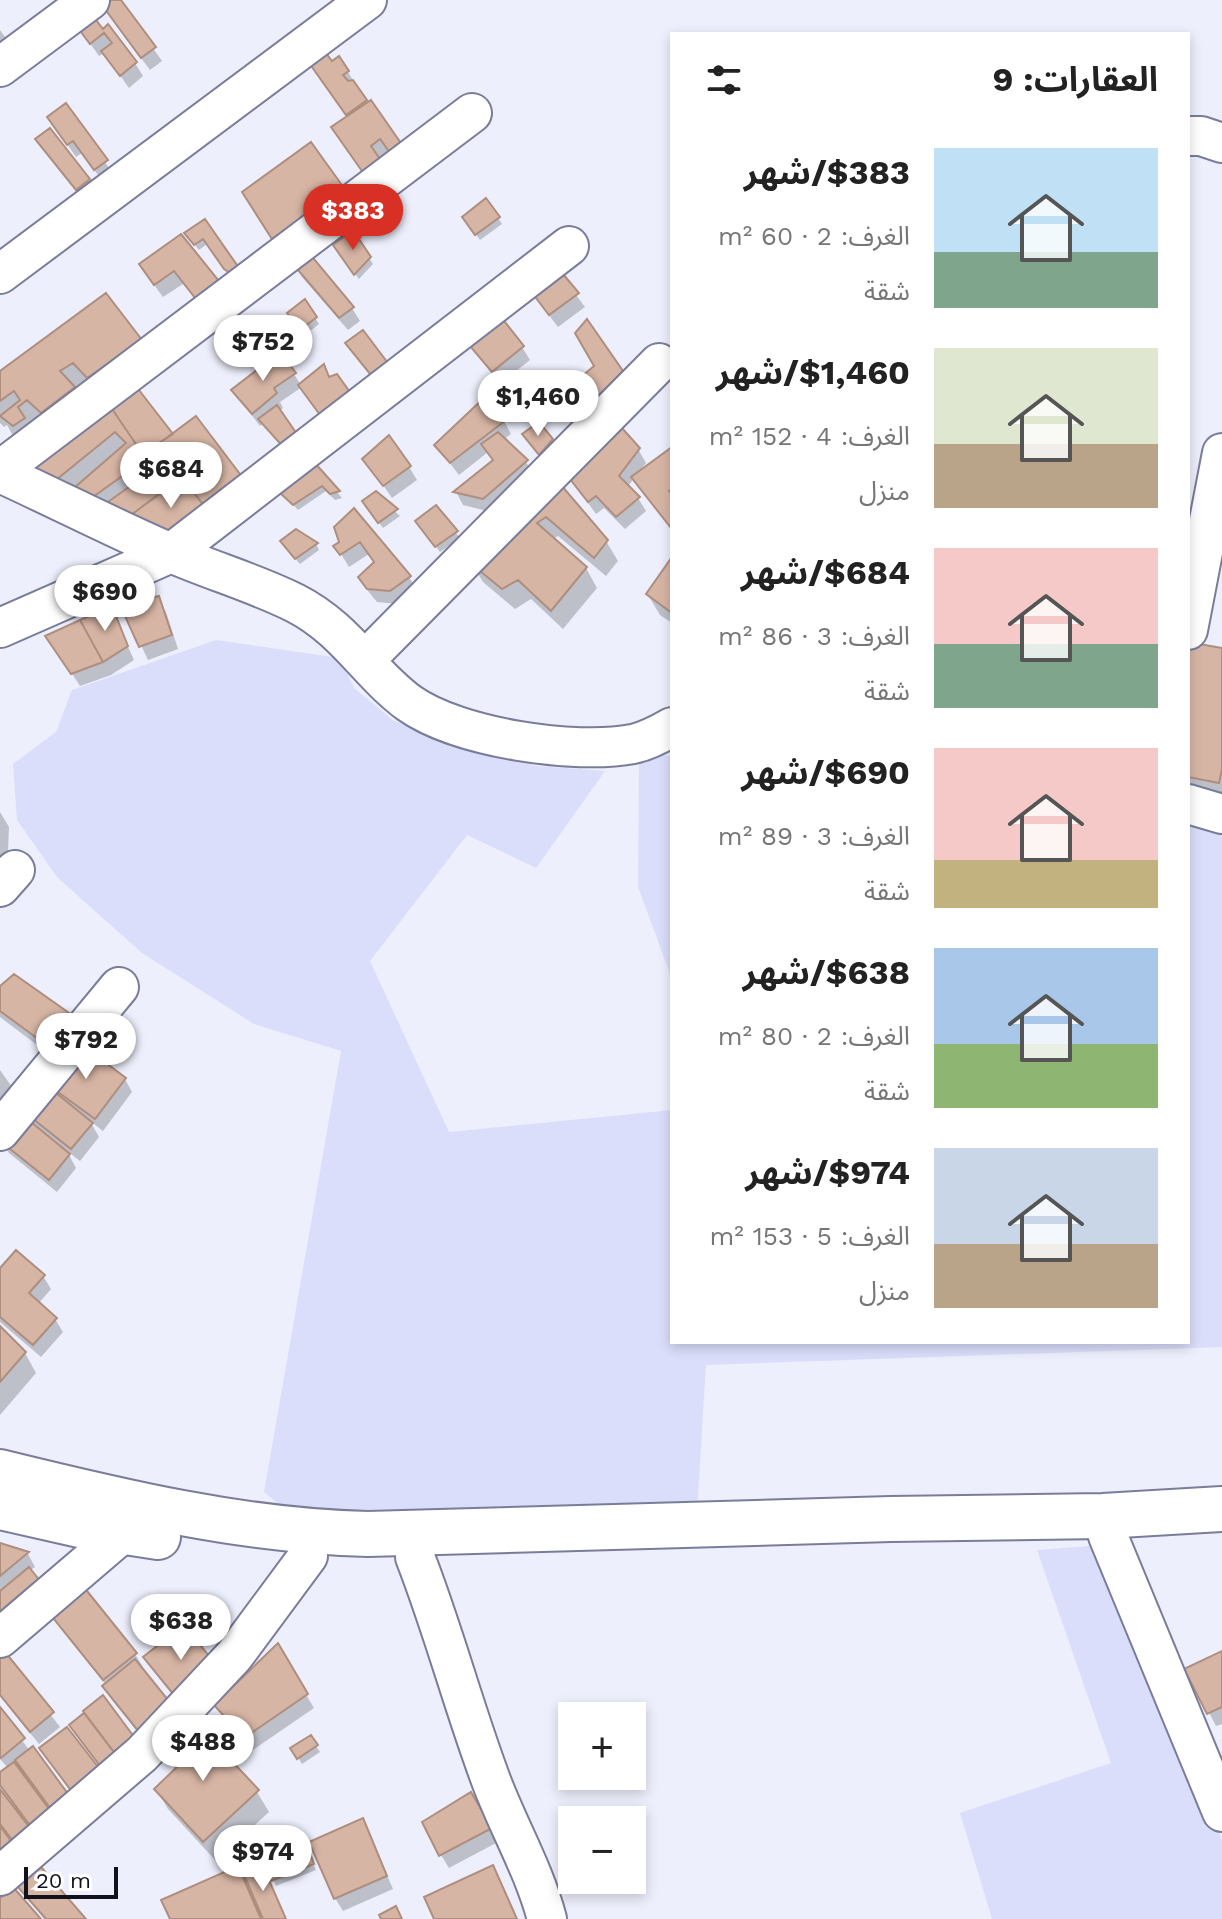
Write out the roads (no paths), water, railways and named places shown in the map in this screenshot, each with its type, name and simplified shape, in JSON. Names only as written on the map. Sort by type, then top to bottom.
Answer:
[{"type":"street","points":[[0,67],[90,0]]},
{"type":"street","points":[[0,274],[367,0]]},
{"type":"street","points":[[472,113],[0,471],[171,553],[297,604],[345,638],[411,704],[457,724],[543,745],[631,744],[670,728]]},
{"type":"street","points":[[1190,136],[1222,143]]},
{"type":"street","points":[[0,628],[171,553],[569,246]]},
{"type":"street","points":[[366,659],[659,363]]},
{"type":"street","points":[[1190,620],[1222,453]]},
{"type":"street","points":[[1190,805],[1222,814]]},
{"type":"street","points":[[0,1131],[119,987]]},
{"type":"street","points":[[0,1472],[308,1544],[368,1534],[875,1519],[1222,1528]]},
{"type":"street","points":[[0,1507],[124,1532],[308,1544],[415,1557],[1106,1526],[1222,1509]]},
{"type":"street","points":[[1106,1526],[1209,1742],[1222,1812]]},
{"type":"street","points":[[0,1638],[124,1532]]},
{"type":"street","points":[[0,1876],[142,1754],[234,1656],[308,1544]]},
{"type":"street","points":[[415,1557],[440,1621],[492,1783],[537,1881],[547,1919]]}]
